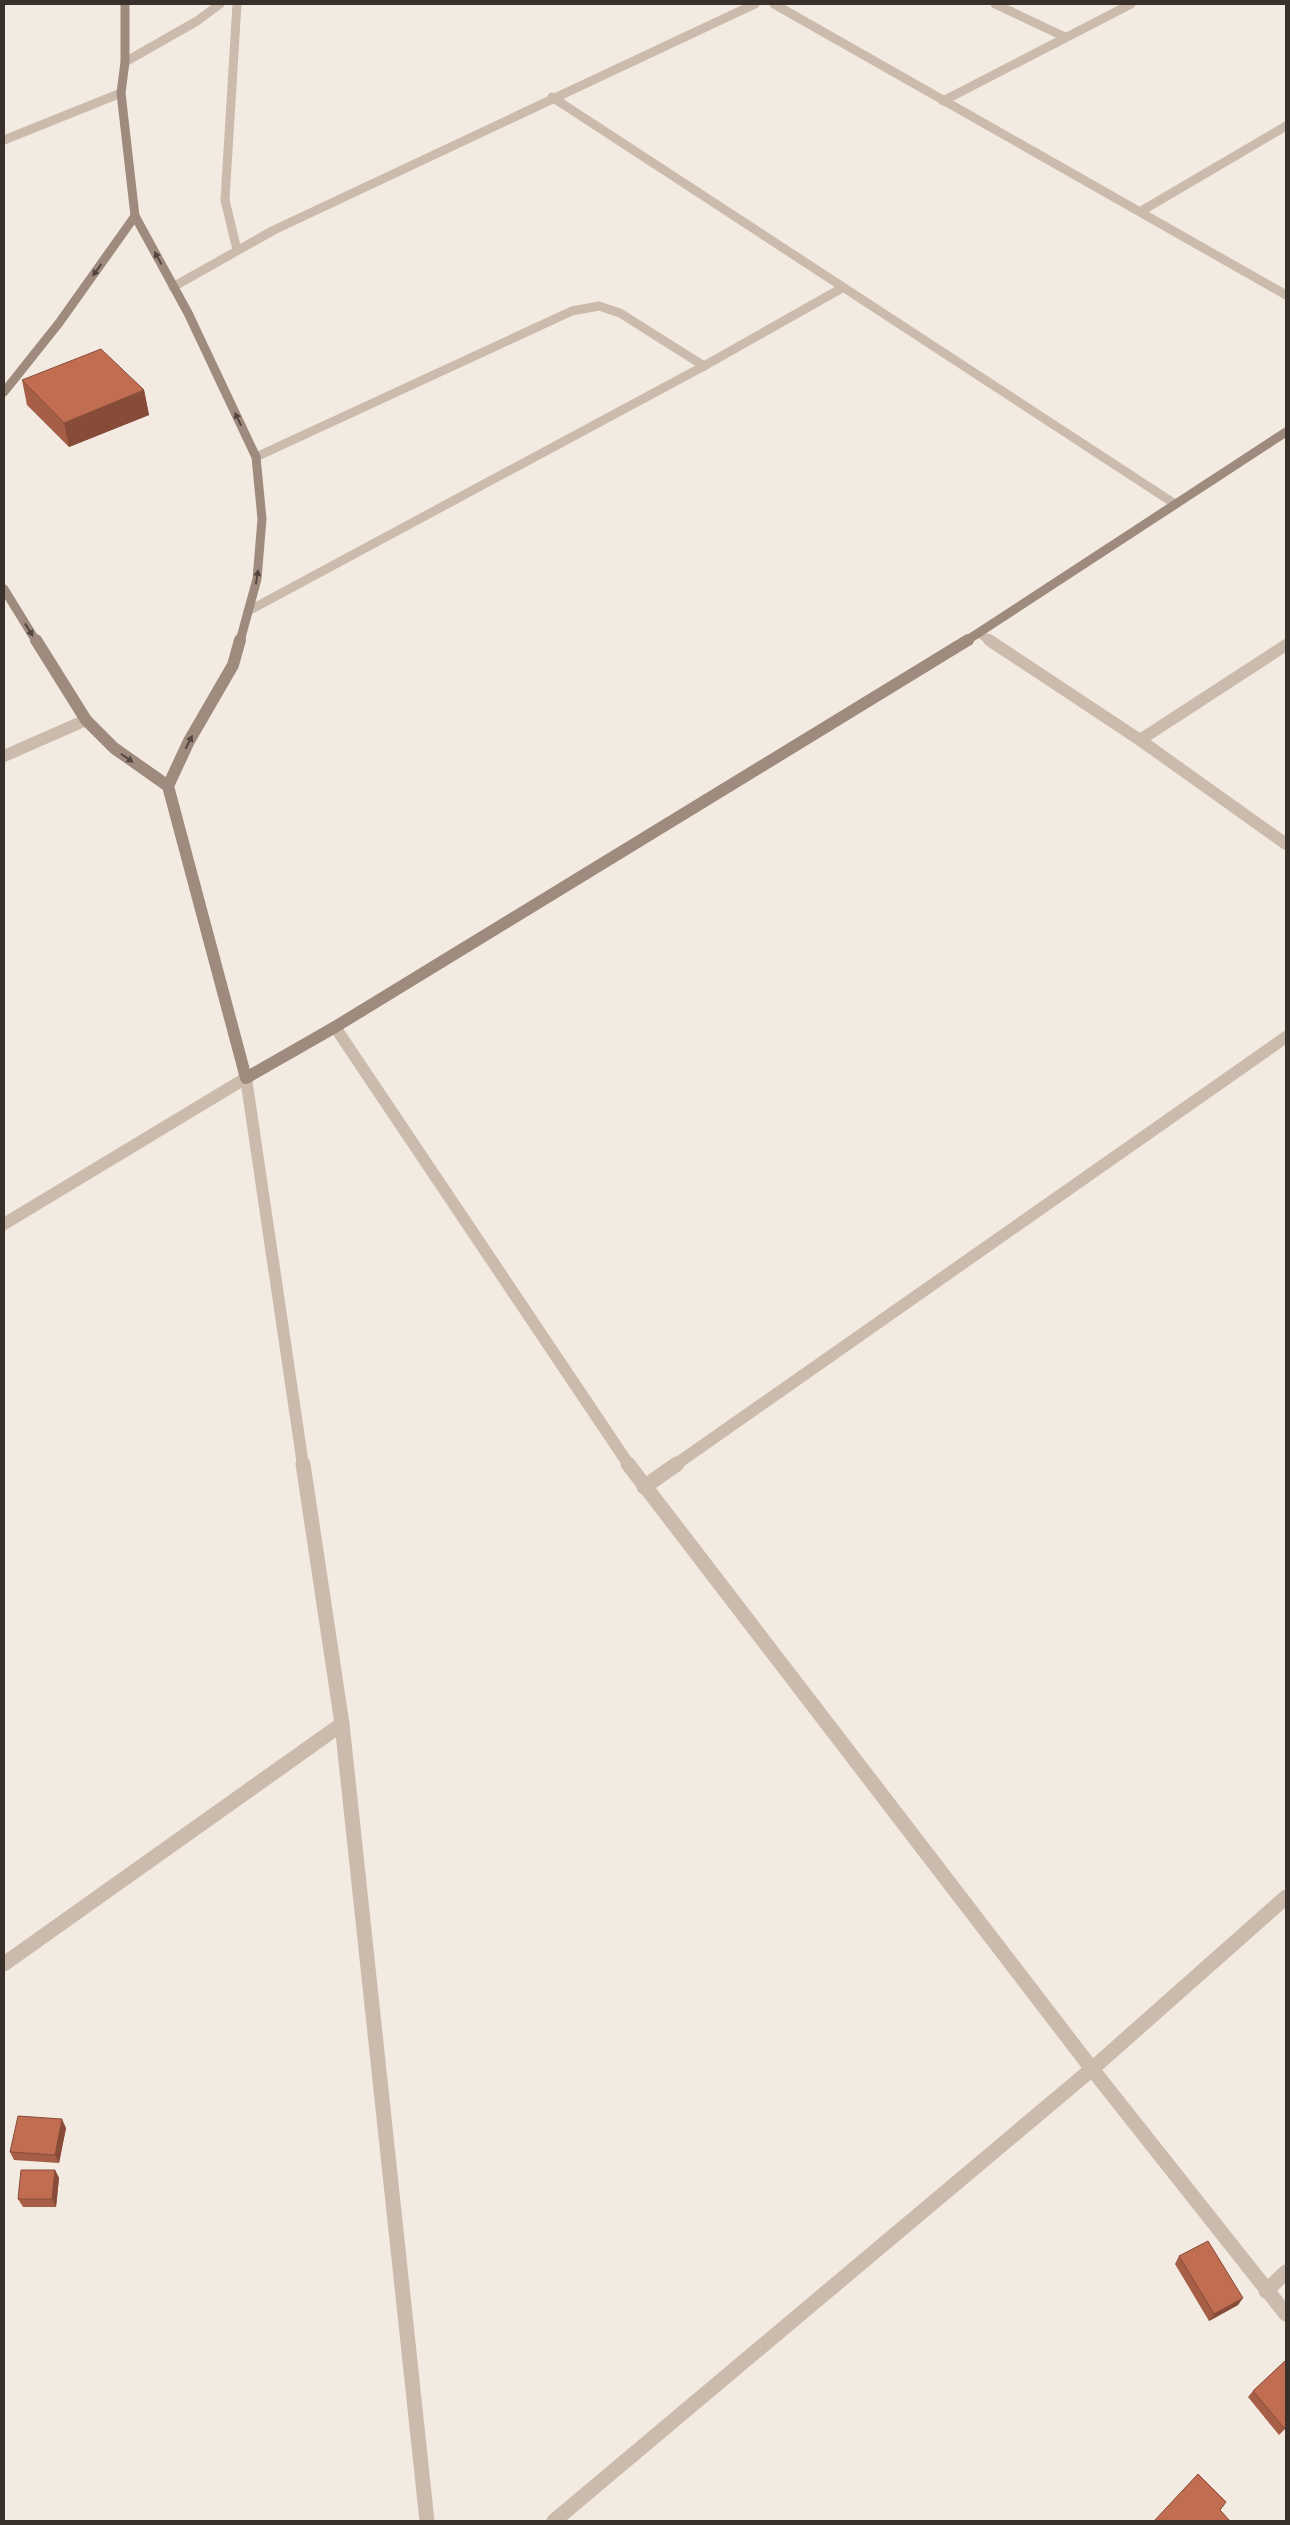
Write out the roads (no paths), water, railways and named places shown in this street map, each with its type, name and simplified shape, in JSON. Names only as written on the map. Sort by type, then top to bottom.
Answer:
[{"type":"street","points":[[125,4],[125,62],[121,93],[135,216],[174,287],[256,456],[262,519],[257,579],[232,665],[189,741],[168,786]]},
{"type":"street","points":[[125,62],[197,20],[220,4]]},
{"type":"street","points":[[237,4],[225,200],[237,250]]},
{"type":"street","points":[[174,287],[237,250],[283,226],[755,4]]},
{"type":"street","points":[[774,4],[943,101],[1143,210],[1286,294]]},
{"type":"street","points":[[995,4],[1065,37]]},
{"type":"street","points":[[943,101],[1131,4]]},
{"type":"street","points":[[4,140],[121,93]]},
{"type":"street","points":[[552,98],[1175,504]]},
{"type":"street","points":[[1143,210],[1286,126]]},
{"type":"street","points":[[4,392],[59,323],[135,216]]},
{"type":"street","points":[[248,611],[704,366],[842,288]]},
{"type":"street","points":[[256,456],[572,310],[598,306],[620,313],[704,366]]},
{"type":"street","points":[[4,1224],[246,1078],[335,1027],[979,633],[1286,432]]},
{"type":"street","points":[[4,589],[86,720],[114,748],[168,786],[246,1078],[342,1724],[427,2521]]},
{"type":"street","points":[[979,633],[1140,740],[1286,844]]},
{"type":"street","points":[[1140,740],[1286,645]]},
{"type":"street","points":[[4,756],[86,720]]},
{"type":"street","points":[[335,1027],[644,1487],[1092,2069],[1286,2314]]},
{"type":"street","points":[[644,1487],[1286,1037]]},
{"type":"street","points":[[4,1964],[342,1724]]},
{"type":"street","points":[[554,2521],[1092,2069],[1286,1896]]},
{"type":"street","points":[[1266,2291],[1286,2272]]}]
